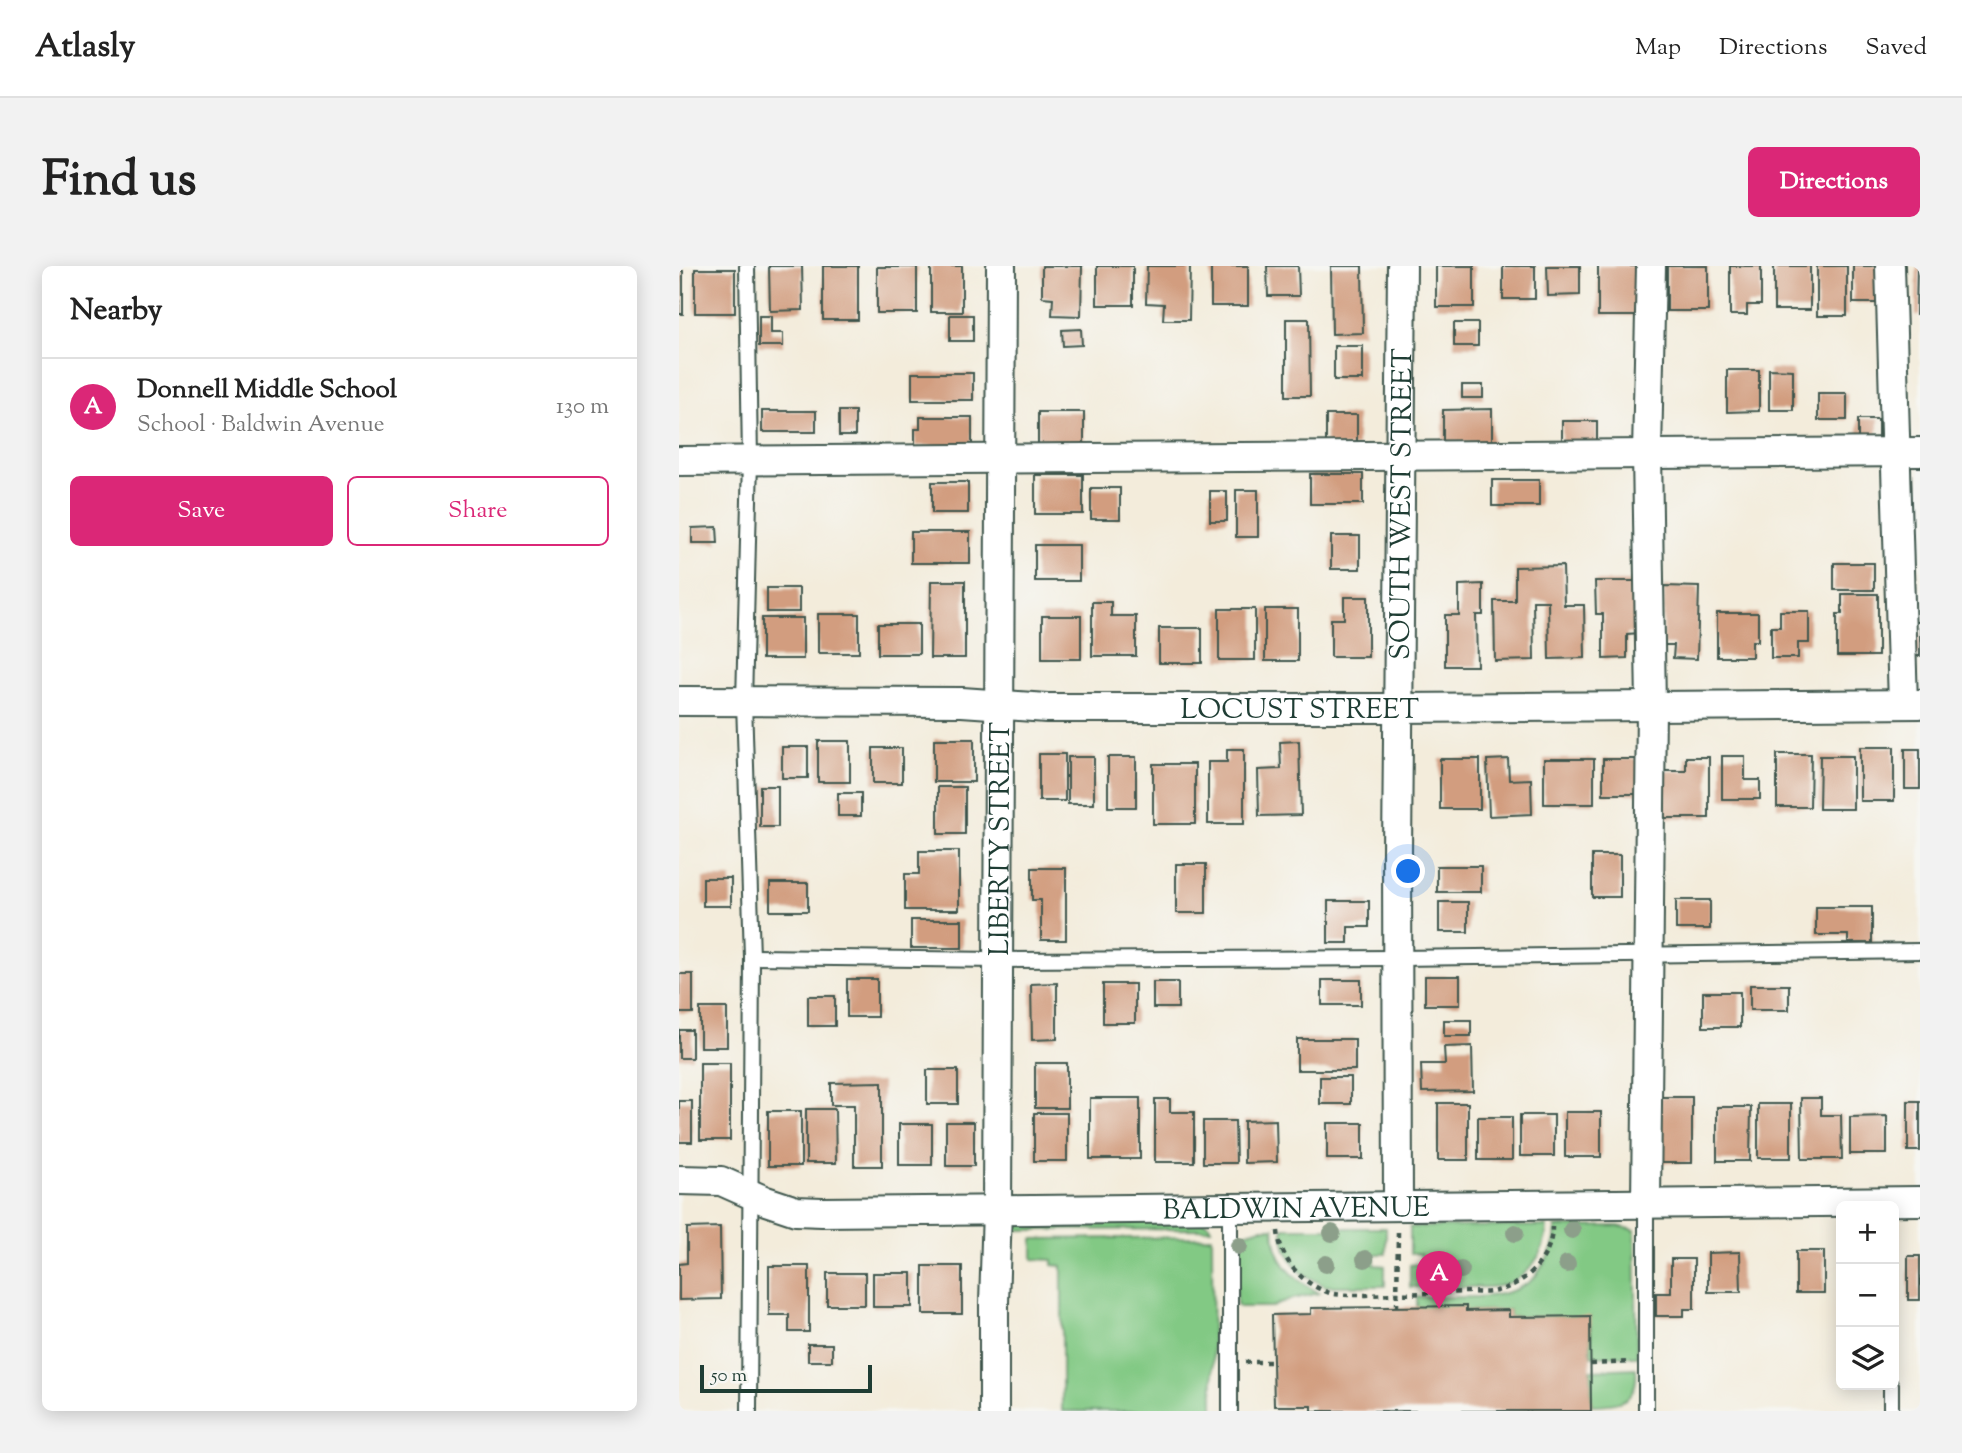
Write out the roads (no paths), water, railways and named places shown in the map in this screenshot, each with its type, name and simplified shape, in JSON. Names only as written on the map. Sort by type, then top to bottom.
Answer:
[{"type":"street","name":"LIBERTY STREET","points":[[994,1411],[1002,266]]},
{"type":"street","name":"SOUTH WEST STREET","points":[[1398,1206],[1402,266]]},
{"type":"street","points":[[1646,1203],[1651,706],[1647,453],[1651,266]]},
{"type":"street","points":[[1890,266],[1908,452],[1911,704]]},
{"type":"street","points":[[679,461],[1908,452]]},
{"type":"street","name":"LOCUST STREET","points":[[679,701],[962,702],[1047,708],[1911,704]]},
{"type":"street","name":"BALDWIN AVENUE","points":[[679,1180],[721,1181],[766,1201],[796,1210],[1836,1204]]},
{"type":"street","name":"BALDWIN AVENUE","points":[[1899,1203],[1920,1201]]},
{"type":"lane","points":[[747,266],[750,460],[744,702],[752,957],[749,1411]]},
{"type":"lane","points":[[752,957],[999,960],[1398,958],[1920,951]]},
{"type":"lane","points":[[1646,1203],[1646,1411]]},
{"type":"lane","points":[[1230,1208],[1230,1411]]},
{"type":"lane","points":[[1891,1390],[1891,1411]]},
{"type":"place","name":"Donnell Middle School","points":[[1439,1309]]}]
